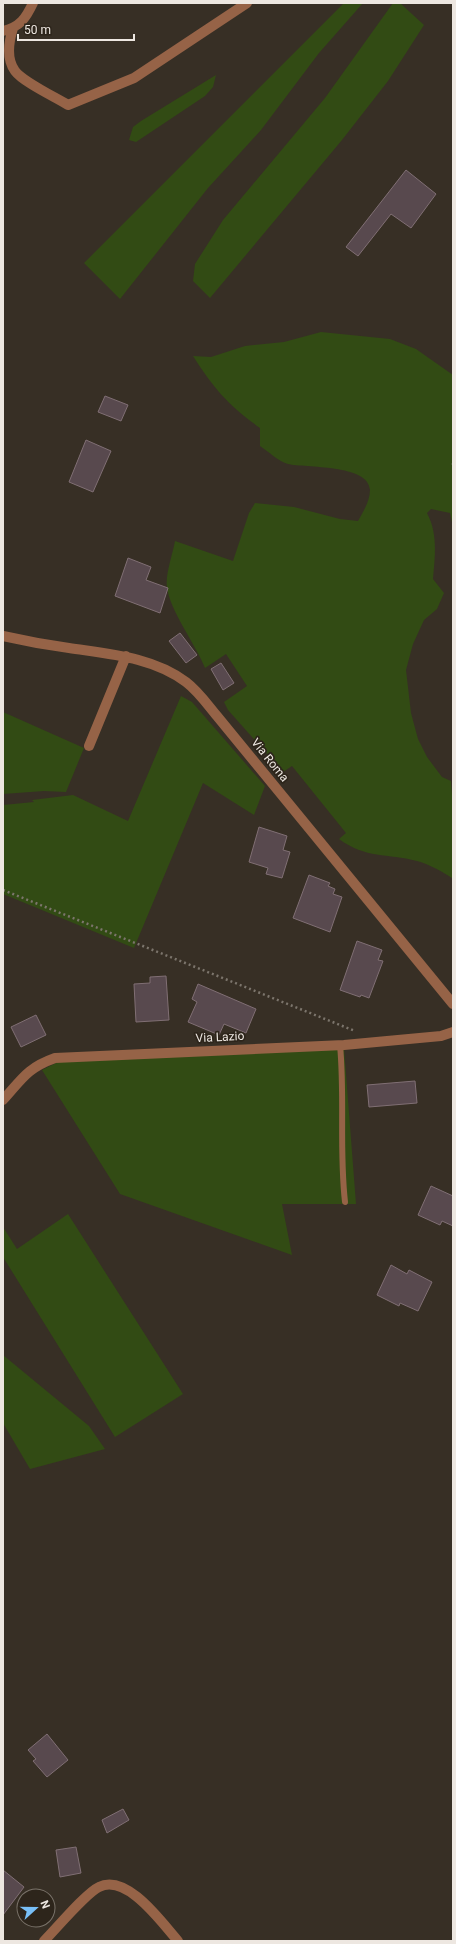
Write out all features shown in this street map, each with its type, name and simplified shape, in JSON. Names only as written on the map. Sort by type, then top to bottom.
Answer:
[{"type":"street","points":[[33,3],[24,20],[8,30],[9,58],[14,71],[24,79],[68,105],[134,78],[247,3]]},
{"type":"street","name":"Via Roma","points":[[3,636],[126,656],[172,673],[197,692],[453,1004]]},
{"type":"street","points":[[89,746],[126,656]]},
{"type":"street","name":"Via Lazio","points":[[3,1100],[29,1071],[41,1063],[55,1058],[340,1045],[441,1036],[453,1032]]},
{"type":"street","points":[[44,1941],[93,1890],[99,1886],[107,1884],[125,1888],[132,1892],[178,1941]]},
{"type":"lane","points":[[340,1045],[343,1086],[342,1167],[345,1202]]},
{"type":"path","points":[[3,890],[359,1033]]},
{"type":"green space","points":[[344,3],[363,3],[319,53],[261,130],[208,188],[120,299],[84,263]]},
{"type":"green space","points":[[393,3],[400,3],[424,25],[388,81],[342,140],[210,298],[193,281],[195,264],[223,220],[325,98]]},
{"type":"green space","points":[[216,75],[213,87],[205,96],[136,142],[129,140],[133,127],[141,121]]},
{"type":"green space","points":[[321,332],[390,339],[416,349],[453,375],[453,527],[450,513],[431,509],[427,513],[433,529],[435,545],[433,579],[444,593],[437,609],[424,620],[413,644],[406,670],[411,713],[418,739],[427,757],[442,777],[451,781],[453,808],[453,879],[441,871],[421,862],[368,853],[358,850],[339,839],[346,833],[292,766],[283,772],[228,710],[224,702],[247,686],[226,654],[205,668],[169,596],[167,576],[175,541],[233,561],[249,513],[255,503],[294,507],[340,519],[358,521],[369,498],[370,490],[367,482],[348,471],[288,464],[281,461],[260,446],[260,428],[239,412],[223,396],[193,356],[211,357],[245,346],[284,342]]},
{"type":"green space","points":[[181,696],[192,702],[265,786],[254,815],[203,783],[134,948],[3,894],[3,805],[34,802],[32,800],[73,795],[128,821]]},
{"type":"green space","points":[[3,712],[84,748],[66,792],[44,791],[3,794]]},
{"type":"green space","points":[[344,1048],[356,1204],[282,1204],[292,1255],[120,1194],[42,1070],[60,1061]]},
{"type":"green space","points":[[68,1214],[183,1394],[115,1437],[3,1257],[3,1227],[17,1249]]},
{"type":"green space","points":[[3,1355],[89,1426],[105,1449],[30,1469],[3,1423]]},
{"type":"building","points":[[406,170],[436,194],[411,228],[391,214],[358,256],[346,247]]},
{"type":"building","points":[[105,396],[128,405],[121,421],[98,412]]},
{"type":"building","points":[[86,440],[111,451],[93,492],[69,482]]},
{"type":"building","points":[[128,558],[151,567],[146,580],[168,588],[160,613],[115,596]]},
{"type":"building","points":[[180,633],[197,655],[186,663],[169,641]]},
{"type":"building","points":[[221,663],[234,683],[223,690],[211,669]]},
{"type":"building","points":[[259,827],[287,836],[283,850],[290,852],[282,878],[266,874],[268,868],[249,862]]},
{"type":"building","points":[[309,875],[330,883],[328,886],[335,889],[333,894],[342,897],[330,932],[293,918]]},
{"type":"building","points":[[357,941],[382,950],[378,960],[383,961],[369,998],[361,995],[360,997],[340,990]]},
{"type":"building","points":[[166,976],[169,1020],[136,1022],[134,984],[150,983],[150,977]]},
{"type":"building","points":[[198,984],[256,1009],[246,1033],[224,1024],[219,1035],[188,1022],[197,1002],[192,999]]},
{"type":"building","points":[[36,1015],[46,1035],[21,1047],[11,1027]]},
{"type":"building","points":[[415,1081],[417,1103],[369,1107],[367,1085]]},
{"type":"building","points":[[431,1186],[453,1196],[453,1226],[442,1221],[440,1225],[418,1215]]},
{"type":"building","points":[[391,1265],[407,1274],[409,1270],[432,1282],[418,1311],[400,1303],[399,1306],[377,1295]]},
{"type":"building","points":[[47,1734],[68,1760],[47,1777],[33,1761],[36,1759],[28,1750]]},
{"type":"building","points":[[123,1809],[129,1820],[107,1833],[102,1820]]},
{"type":"building","points":[[76,1847],[81,1873],[60,1877],[56,1850]]},
{"type":"building","points":[[3,1870],[24,1887],[16,1888],[16,1898],[3,1915]]}]
